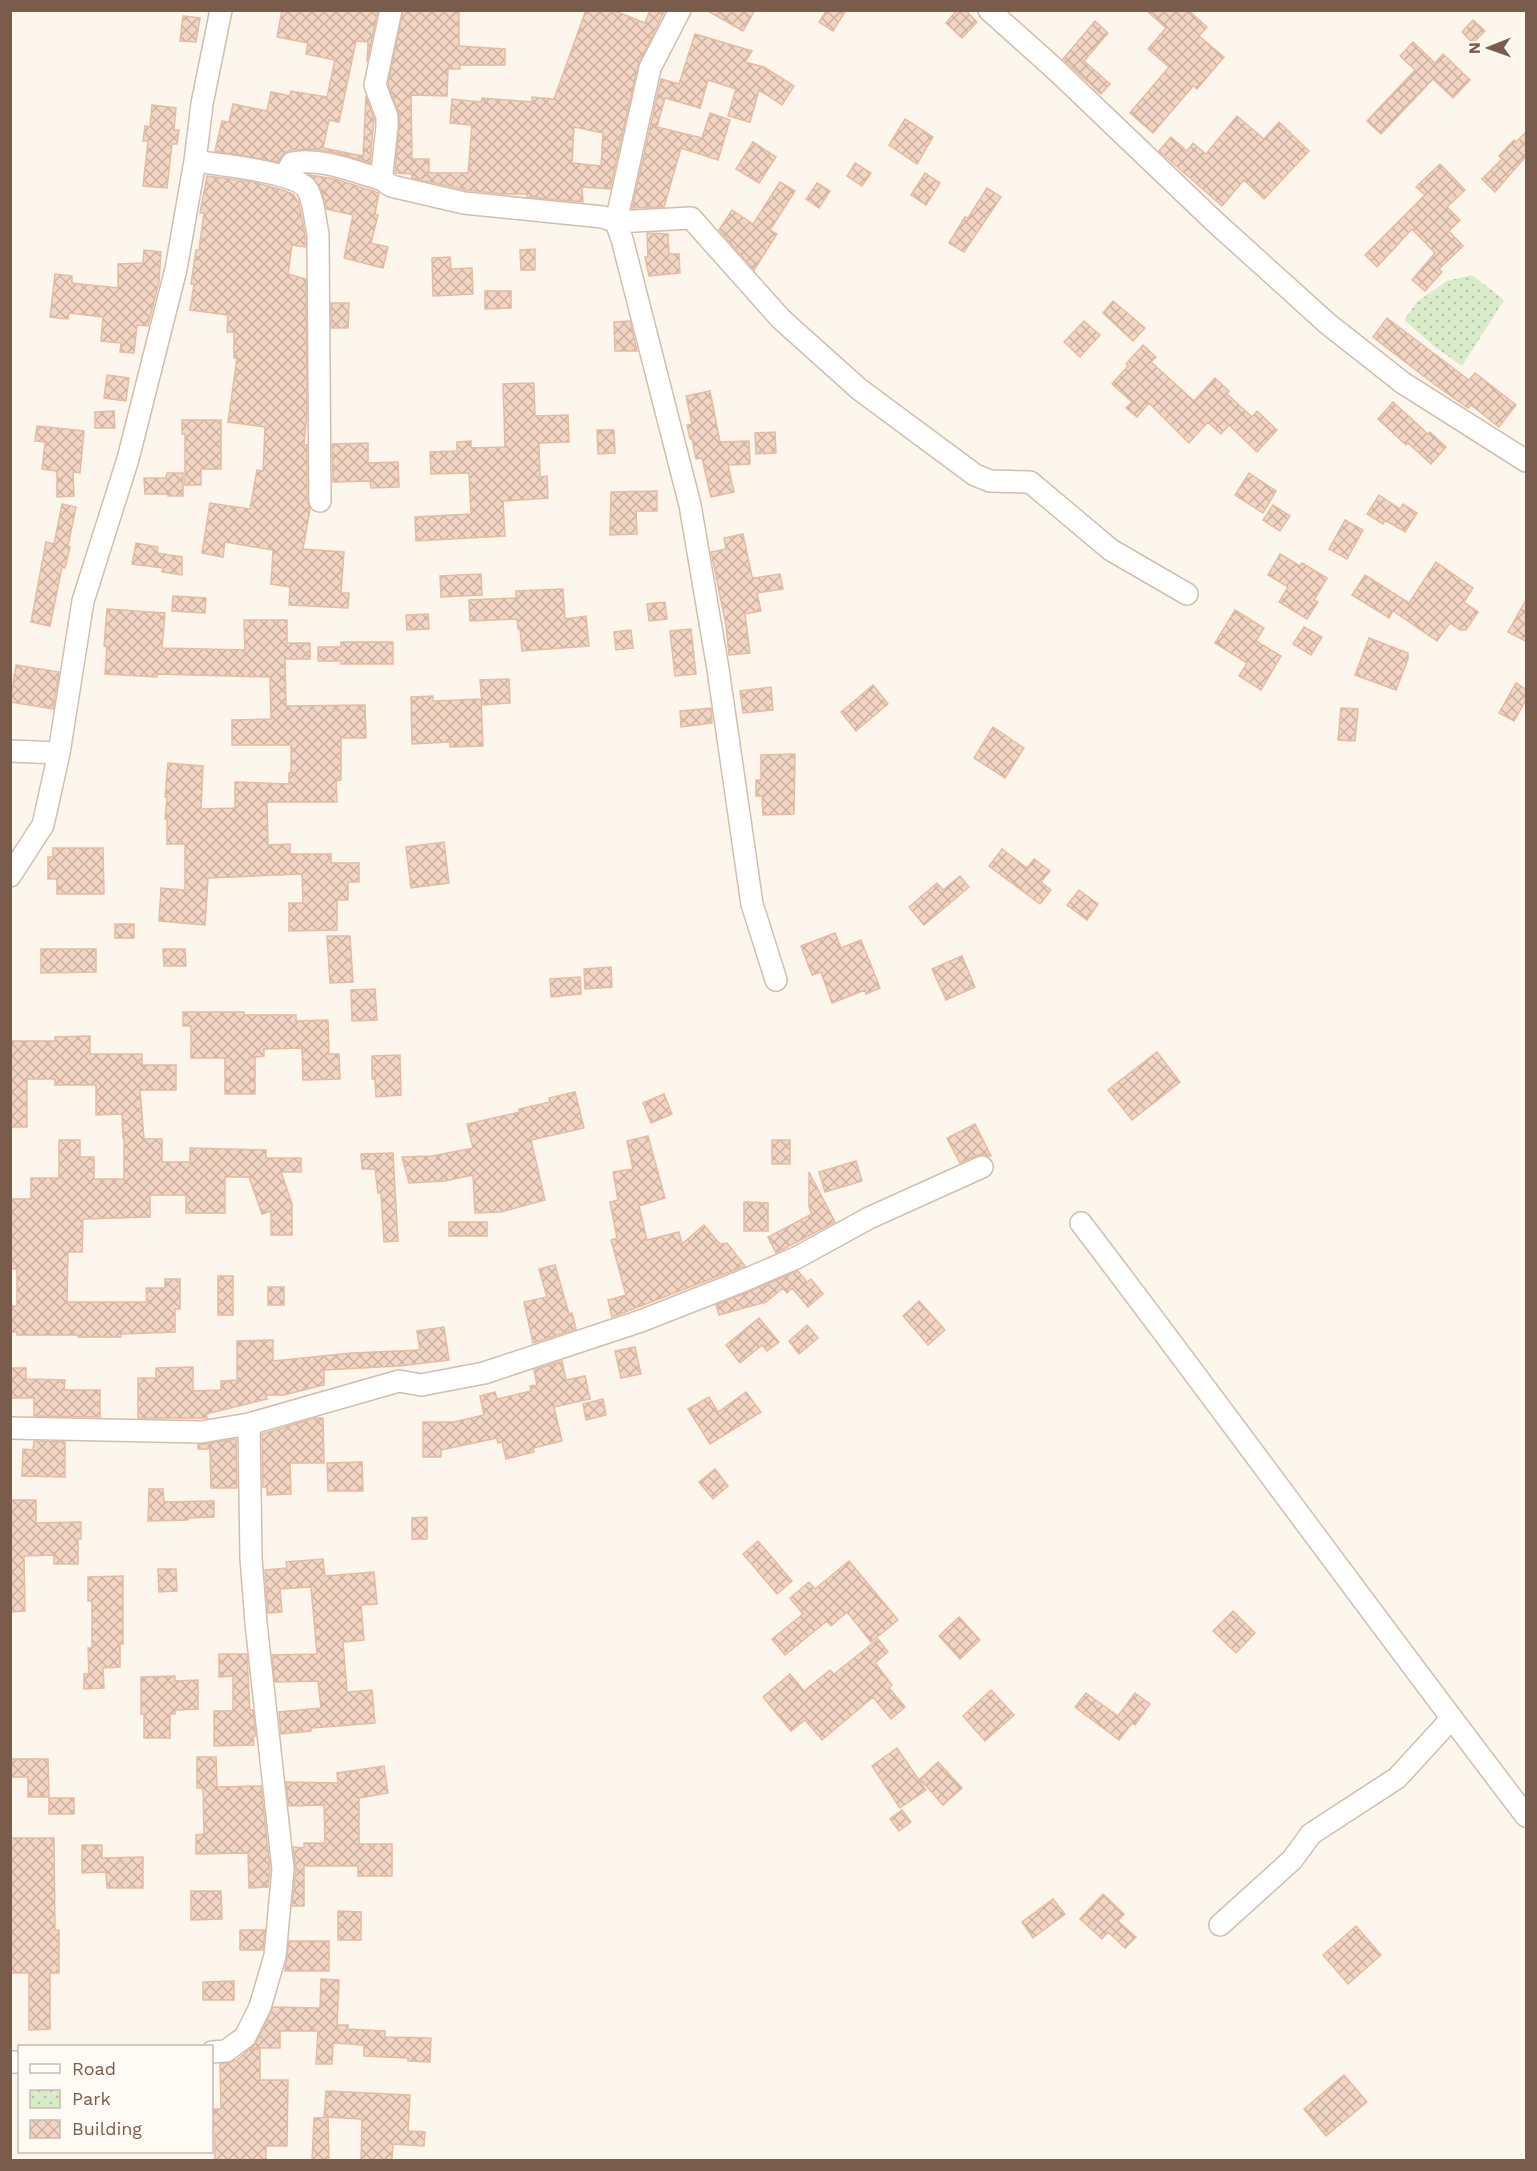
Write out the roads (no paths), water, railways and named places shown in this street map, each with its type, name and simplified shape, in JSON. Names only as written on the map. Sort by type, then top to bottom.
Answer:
[{"type":"street","points":[[10,876],[43,825],[59,753],[83,601],[128,459],[176,268],[195,161],[202,104],[221,10]]},
{"type":"street","points":[[383,180],[387,117],[375,85],[391,10]]},
{"type":"street","points":[[680,10],[650,68],[616,222],[690,505],[718,669],[752,904],[776,980]]},
{"type":"street","points":[[989,10],[1057,71],[1214,221],[1328,324],[1402,383],[1527,461]]},
{"type":"street","points":[[195,161],[285,176],[301,182],[308,191],[318,234],[320,501]]},
{"type":"street","points":[[285,176],[292,164],[303,161],[340,168],[383,180],[391,186],[464,204],[603,217],[616,222],[691,218],[781,319],[876,402],[975,475],[990,482],[1030,482],[1111,550],[1187,594]]},
{"type":"street","points":[[10,751],[59,753]]},
{"type":"street","points":[[10,1428],[201,1432],[249,1424],[399,1381],[421,1385],[484,1373],[641,1322],[796,1258],[869,1218],[982,1167]]},
{"type":"street","points":[[1081,1223],[1527,1816]]},
{"type":"street","points":[[213,2052],[226,2051],[245,2037],[260,2007],[275,1956],[283,1869],[251,1558],[249,1424]]},
{"type":"street","points":[[1220,1925],[1292,1860],[1311,1834],[1397,1778],[1452,1718]]}]
